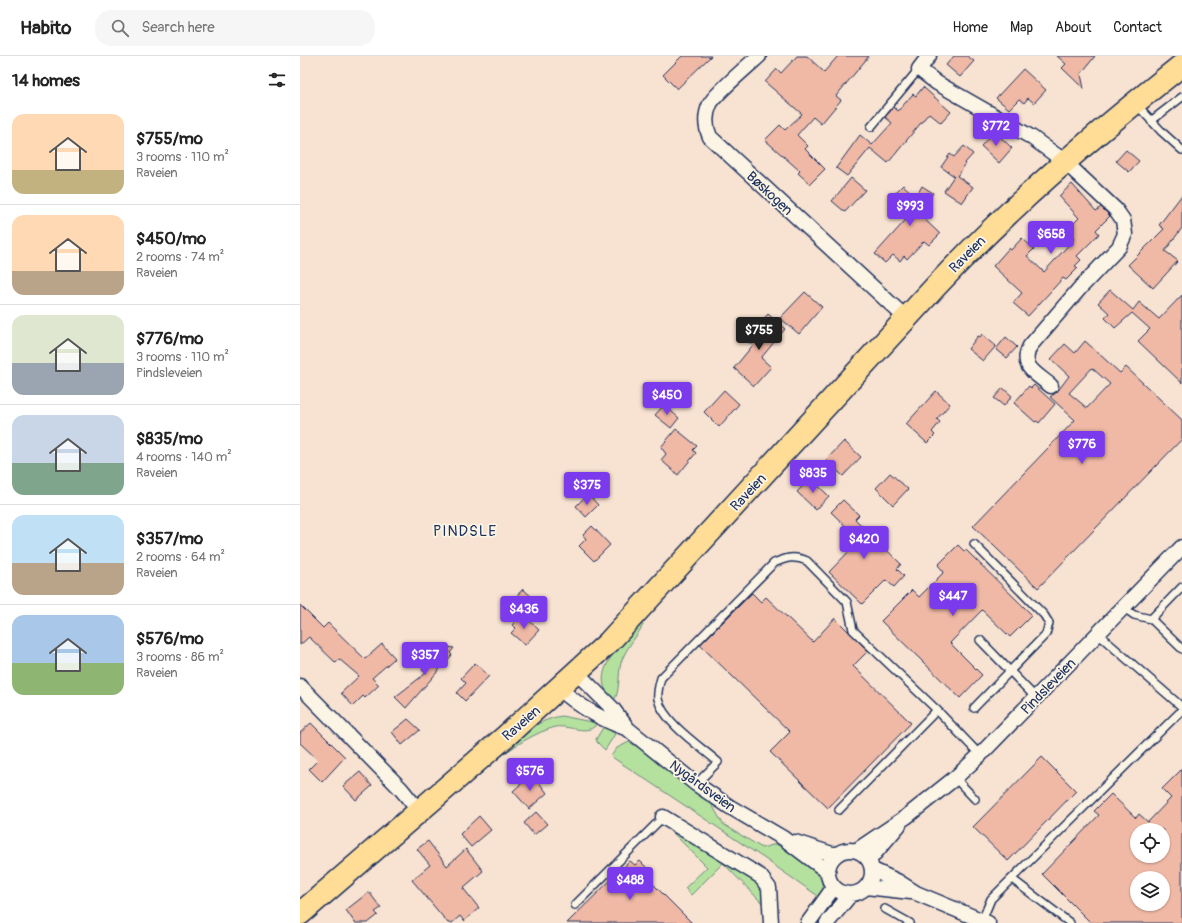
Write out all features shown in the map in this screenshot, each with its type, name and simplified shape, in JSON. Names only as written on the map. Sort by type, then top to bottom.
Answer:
[{"type":"main road","name":"Raveien","points":[[300,914],[577,673],[638,612],[906,318],[978,242],[1064,161],[1134,102],[1182,65]]},
{"type":"street","name":"Bøskogen","points":[[759,56],[711,102],[707,113],[706,123],[710,137],[906,318]]},
{"type":"street","points":[[929,56],[919,69],[937,83],[1032,137],[1064,161],[1116,210],[1123,220],[1125,234],[1119,247],[1080,288],[1030,346],[1025,360],[1027,366],[1051,386]]},
{"type":"street","name":"Pindsleveien","points":[[857,850],[906,817],[955,778],[980,755],[1182,547]]},
{"type":"street","name":"Nygårdsveien","points":[[577,673],[612,708],[628,729],[696,784],[730,807],[783,838],[828,872]]},
{"type":"street","points":[[300,686],[401,789],[419,811]]},
{"type":"street","name":"Nygårdsveien","points":[[560,689],[572,701],[604,720],[628,729]]},
{"type":"street","points":[[663,816],[760,876],[769,888],[771,923]]},
{"type":"street","name":"Pindsleveien","points":[[871,865],[906,817]]},
{"type":"street","name":"Nygårdsveien","points":[[783,838],[835,855]]},
{"type":"street","points":[[871,865],[870,882],[866,888],[861,891],[851,894],[840,892],[834,887],[828,878],[828,866],[835,855],[846,849],[857,850],[864,854],[871,865],[916,893],[984,922]]},
{"type":"street","points":[[808,923],[834,887]]},
{"type":"street","points":[[866,888],[916,893]]},
{"type":"street","points":[[827,923],[851,894]]},
{"type":"lane","points":[[871,126],[919,69]]},
{"type":"lane","points":[[1151,121],[1182,97]]},
{"type":"lane","points":[[1134,102],[1151,121],[1182,150]]},
{"type":"lane","points":[[974,544],[1044,615],[1048,623],[1046,634],[974,708]]},
{"type":"lane","points":[[696,784],[718,762],[674,724],[662,710],[658,699],[658,688],[661,678],[774,563],[788,557],[798,557],[807,561],[847,602],[853,630],[937,710],[980,755]]},
{"type":"lane","points":[[1151,619],[1182,587]]},
{"type":"lane","points":[[1124,608],[1134,615],[1151,619],[1182,649]]},
{"type":"lane","points":[[984,922],[991,899],[1182,708],[1098,634]]},
{"type":"lane","points":[[980,640],[1036,698]]},
{"type":"lane","points":[[839,810],[937,710]]},
{"type":"lane","points":[[955,778],[975,799]]},
{"type":"lane","points":[[575,905],[663,816]]},
{"type":"lane","points":[[1012,879],[1070,923]]},
{"type":"lane","points":[[885,909],[910,923]]},
{"type":"green space","points":[[642,622],[643,625],[628,648],[621,663],[618,688],[614,700],[606,690],[603,680],[605,669],[617,648]]},
{"type":"green space","points":[[562,716],[596,723],[595,726],[587,730],[561,727],[548,729],[524,741],[495,761],[493,760],[516,739],[533,727],[552,718]]},
{"type":"green space","points":[[604,726],[615,734],[605,750],[596,739]]},
{"type":"green space","points":[[629,742],[643,750],[711,803],[723,824],[762,848],[776,844],[811,865],[817,872],[823,885],[823,894],[821,898],[611,756],[617,748]]},
{"type":"green space","points":[[673,830],[752,878],[764,893],[763,904],[723,863],[691,895],[685,888],[707,867],[672,832]]},
{"type":"building","points":[[682,56],[711,56],[677,89],[663,75]]},
{"type":"building","points":[[797,56],[807,56],[824,72],[838,56],[869,56],[836,96],[841,100],[821,124],[813,117],[797,135],[808,146],[805,149],[825,169],[810,184],[798,173],[800,171],[765,140],[780,125],[785,130],[802,114],[765,82],[777,69],[781,73]]},
{"type":"building","points":[[954,56],[967,56],[974,61],[960,77],[946,65]]},
{"type":"building","points":[[1057,56],[1095,56],[1081,74],[1084,89],[1062,68],[1066,64]]},
{"type":"building","points":[[1023,69],[1046,90],[1034,103],[1028,98],[1024,103],[1019,99],[1009,109],[996,98]]},
{"type":"building","points":[[923,87],[951,112],[941,123],[929,113],[888,163],[870,148],[847,176],[836,168],[860,135],[872,145],[892,123],[885,117],[894,107],[898,111],[913,94],[916,96]]},
{"type":"building","points":[[994,131],[1012,148],[999,163],[981,146]]},
{"type":"building","points":[[964,146],[973,154],[964,164],[965,165],[957,176],[973,187],[962,203],[944,191],[954,176],[941,167],[950,154],[954,157]]},
{"type":"building","points":[[1126,150],[1139,161],[1129,172],[1116,161]]},
{"type":"building","points":[[851,178],[865,190],[845,212],[832,201]]},
{"type":"building","points":[[1072,184],[1096,211],[1101,207],[1110,216],[1096,230],[1099,234],[1077,256],[1081,260],[1075,266],[1078,268],[1066,280],[1063,278],[1028,316],[1013,303],[1022,293],[993,266],[1009,248],[1011,250],[1022,238],[1034,249],[1027,256],[1044,272],[1074,239],[1066,231],[1079,218],[1059,196]]},
{"type":"building","points":[[903,185],[916,197],[922,186],[933,193],[920,215],[940,234],[929,245],[924,241],[907,259],[904,256],[900,261],[893,255],[885,263],[875,254],[912,213],[894,194]]},
{"type":"building","points":[[1182,195],[1182,228],[1165,251],[1178,261],[1153,288],[1128,265],[1164,229],[1159,225]]},
{"type":"building","points":[[1110,290],[1133,310],[1139,302],[1159,319],[1182,295],[1182,383],[1138,341],[1150,329],[1132,313],[1115,328],[1105,318],[1109,313],[1098,303]]},
{"type":"building","points":[[805,292],[822,307],[799,334],[780,318]]},
{"type":"building","points":[[768,314],[785,329],[761,358],[771,367],[754,386],[734,368],[753,345],[748,342],[762,325],[760,323]]},
{"type":"building","points":[[982,334],[996,346],[983,361],[968,349],[978,336],[980,337]]},
{"type":"building","points":[[1006,337],[1017,347],[1007,358],[996,349]]},
{"type":"building","points":[[1085,341],[1120,373],[1126,367],[1182,420],[1182,439],[1038,588],[973,526],[1075,420],[1050,397],[1057,392],[1069,376],[1051,359],[1065,344],[1075,353]],"holes":[[[1092,368],[1110,384],[1087,408],[1069,393]]]},
{"type":"building","points":[[1034,385],[1055,404],[1039,423],[1037,421],[1035,422],[1014,403],[1029,386],[1031,388]]},
{"type":"building","points":[[1003,388],[1012,396],[1004,406],[994,398]]},
{"type":"building","points":[[724,390],[739,404],[719,427],[704,412]]},
{"type":"building","points":[[936,391],[950,404],[937,419],[940,422],[932,432],[935,435],[927,443],[906,424]]},
{"type":"building","points":[[664,405],[679,418],[671,428],[655,415]]},
{"type":"building","points":[[676,429],[697,446],[693,450],[696,453],[678,475],[661,460],[666,454],[661,447]]},
{"type":"building","points":[[844,441],[861,457],[843,476],[826,460]]},
{"type":"building","points":[[890,473],[908,489],[893,505],[876,488]]},
{"type":"building","points":[[810,478],[829,496],[816,510],[797,492]]},
{"type":"building","points":[[588,494],[598,505],[586,517],[576,506]]},
{"type":"building","points":[[843,500],[859,515],[855,519],[901,564],[897,569],[904,576],[894,587],[886,580],[862,604],[829,572],[860,540],[831,512]]},
{"type":"building","points":[[592,526],[610,545],[594,561],[579,546],[586,539],[583,535]]},
{"type":"building","points":[[958,545],[964,551],[966,550],[1032,615],[1010,637],[982,610],[950,643],[982,675],[960,698],[881,621],[912,590],[919,597],[944,572],[938,565]]},
{"type":"building","points":[[523,589],[533,598],[521,611],[511,602]]},
{"type":"building","points":[[752,593],[761,602],[766,597],[813,642],[835,618],[868,651],[853,666],[911,723],[828,808],[770,752],[790,732],[700,645]]},
{"type":"building","points":[[300,605],[323,628],[328,623],[365,659],[382,644],[395,658],[372,678],[379,685],[365,698],[363,696],[353,706],[341,693],[359,676],[339,659],[336,663],[309,637],[300,645]]},
{"type":"building","points":[[522,614],[539,630],[525,645],[511,633],[516,628],[512,625]]},
{"type":"building","points":[[441,646],[454,648],[450,653],[452,655],[406,708],[395,697],[426,673],[422,670]]},
{"type":"building","points":[[475,663],[489,676],[465,701],[457,693],[466,683],[461,678]]},
{"type":"building","points":[[408,719],[420,730],[402,745],[392,732]]},
{"type":"building","points":[[311,723],[345,757],[322,782],[309,769],[318,760],[300,743],[300,733]]},
{"type":"building","points":[[1042,757],[1076,791],[1008,861],[973,827]]},
{"type":"building","points":[[1182,769],[1182,923],[1091,923],[1042,874],[1099,815],[1094,811],[1111,794],[1136,818],[1139,814],[1148,822],[1171,798],[1162,789]]},
{"type":"building","points":[[360,772],[372,786],[356,800],[343,786]]},
{"type":"building","points":[[529,777],[535,783],[538,781],[547,793],[529,809],[513,791]]},
{"type":"building","points":[[536,812],[547,824],[534,835],[524,823]]},
{"type":"building","points":[[479,816],[491,830],[471,847],[460,834]]},
{"type":"building","points":[[428,841],[447,866],[466,849],[483,871],[463,888],[479,908],[464,921],[460,916],[452,923],[448,923],[412,880],[430,865],[417,849]]},
{"type":"building","points":[[630,861],[635,865],[640,861],[654,875],[649,880],[692,923],[567,923]]},
{"type":"building","points":[[369,892],[381,908],[375,912],[378,915],[368,923],[355,923],[346,910]]},
{"type":"district","name":"PINDSLE","points":[[465,531]]}]
